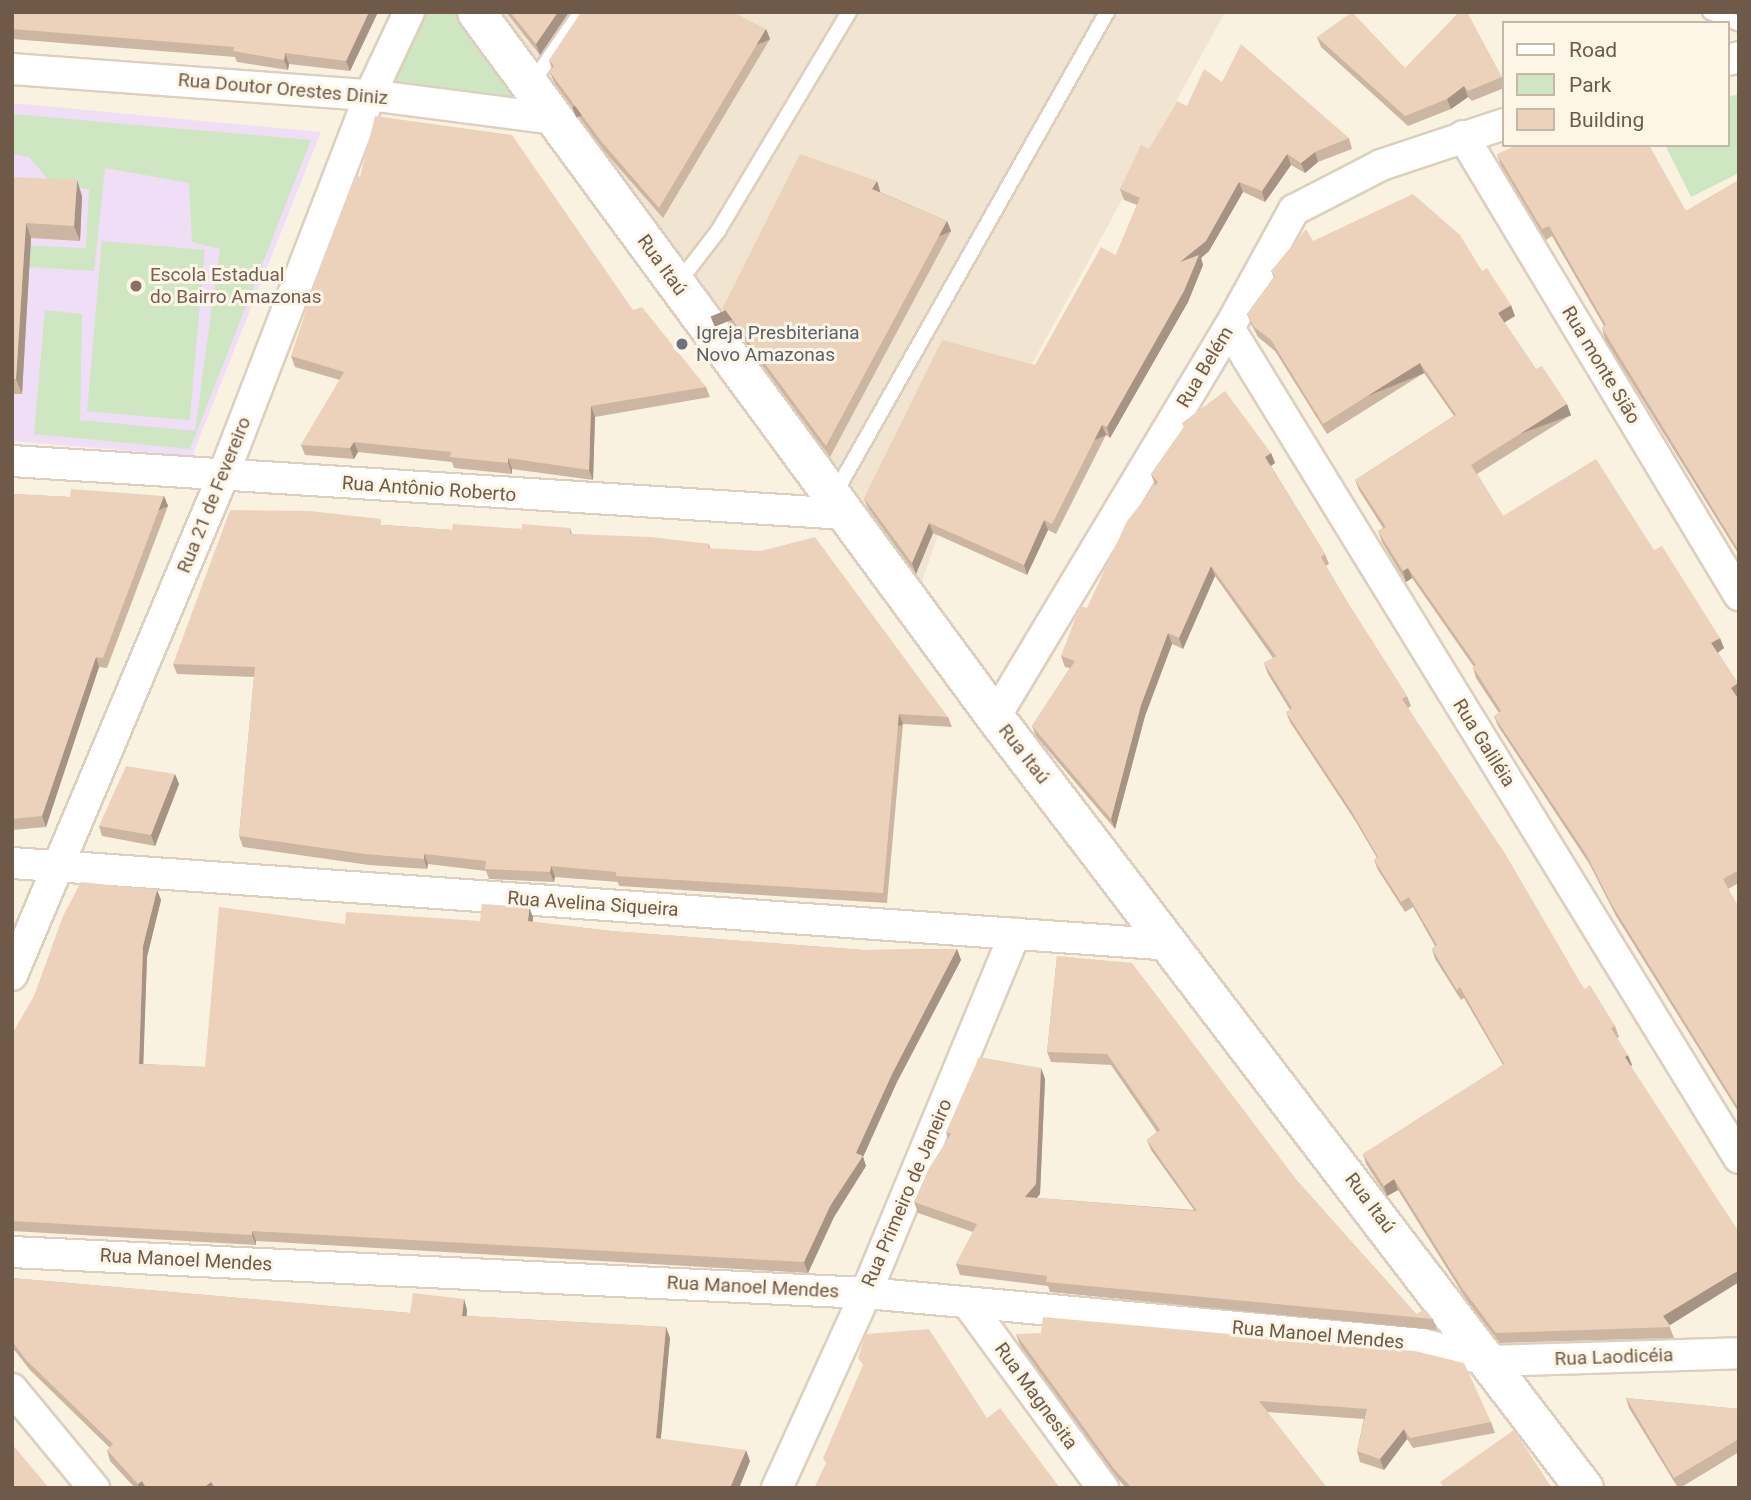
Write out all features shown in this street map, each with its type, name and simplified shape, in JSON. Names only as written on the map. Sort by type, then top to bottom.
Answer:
[{"type":"street","name":"Rua 21 de Fevereiro","points":[[12,975],[60,867],[223,476],[370,95],[409,12]]},
{"type":"street","name":"Rua Itaú","points":[[476,12],[995,716],[1173,944],[1584,1488]]},
{"type":"street","name":"Rua Doutor Orestes Diniz","points":[[12,69],[370,95],[554,119]]},
{"type":"street","name":"Rua Belém","points":[[995,716],[1229,328],[1294,210],[1381,165],[1502,125]]},
{"type":"street","name":"Rua monte Sião","points":[[1463,136],[1739,594]]},
{"type":"street","name":"Rua Galiléia","points":[[1229,328],[1739,1158]]},
{"type":"street","name":"Rua Antônio Roberto","points":[[12,461],[223,476],[839,506]]},
{"type":"street","name":"Rua Avelina Siqueira","points":[[12,863],[1173,944]]},
{"type":"street","name":"Rua Primeiro de Janeiro","points":[[777,1488],[866,1293],[1016,934]]},
{"type":"street","name":"Rua Manoel Mendes","points":[[12,1252],[866,1293],[969,1305],[1422,1344],[1490,1361]]},
{"type":"street","name":"Rua Magnesita","points":[[969,1305],[1103,1488]]},
{"type":"street","name":"Rua Laodicéia","points":[[1490,1361],[1739,1353]]},
{"type":"street","points":[[12,1389],[94,1488]]},
{"type":"lane","points":[[530,85],[581,12]]},
{"type":"lane","points":[[676,285],[718,231],[849,12]]},
{"type":"lane","points":[[839,506],[1107,12]]},
{"type":"lane","points":[[1710,12],[1739,23]]},
{"type":"shaded area","points":[[485,12],[1225,12],[937,537],[917,597]]},
{"type":"shaded area","name":"Escola Estadual do Bairro Amazonas","points":[[12,103],[321,132],[192,456],[12,441]]},
{"type":"green space","points":[[406,12],[461,12],[543,112],[370,95]]},
{"type":"green space","points":[[1739,94],[1739,173],[1691,197],[1666,147],[1730,147],[1730,96]]},
{"type":"green space","points":[[12,114],[311,140],[190,449],[34,434],[45,310],[82,314],[80,420],[195,431],[220,249],[192,242],[189,183],[105,168],[94,271],[12,266],[12,245],[86,248],[89,189],[52,184],[29,157],[12,154]]},
{"type":"green space","points":[[102,241],[205,250],[190,420],[87,411]]},
{"type":"building","points":[[12,12],[369,12],[346,61],[285,53],[284,60],[233,51],[234,47],[12,29]]},
{"type":"building","points":[[510,12],[558,12],[536,44]]},
{"type":"building","points":[[581,12],[733,12],[766,29],[659,208],[601,141],[550,72],[554,66],[549,60]]},
{"type":"building","points":[[1352,12],[1405,68],[1459,12],[1467,12],[1502,77],[1468,91],[1464,86],[1447,99],[1405,116],[1317,37]]},
{"type":"building","points":[[1241,44],[1349,138],[1315,152],[1301,163],[1287,154],[1262,191],[1239,182],[1206,241],[1180,262],[1199,255],[1184,291],[1107,427],[1102,425],[1052,524],[1044,520],[1024,565],[929,523],[912,563],[864,498],[942,340],[1035,365],[1101,247],[1116,255],[1140,198],[1120,189],[1141,145],[1149,149],[1177,101],[1187,106],[1204,69],[1222,82]]},
{"type":"building","points":[[375,116],[512,135],[633,310],[642,307],[706,387],[591,406],[589,470],[508,458],[508,463],[450,457],[451,452],[354,442],[350,448],[301,445],[344,372],[291,356],[321,265],[356,175],[360,177]]},
{"type":"building","points":[[1513,147],[1650,147],[1686,211],[1739,180],[1739,551],[1602,328],[1606,325],[1549,226],[1542,229],[1497,154]]},
{"type":"building","points":[[800,154],[877,181],[872,189],[947,221],[826,446],[723,307]]},
{"type":"building","points":[[12,177],[77,180],[74,226],[26,223],[16,379],[12,379]]},
{"type":"building","points":[[1413,194],[1460,235],[1482,271],[1487,268],[1511,305],[1498,313],[1536,369],[1542,366],[1567,404],[1471,465],[1503,516],[1596,459],[1654,550],[1662,546],[1720,638],[1711,643],[1738,683],[1731,688],[1739,700],[1739,870],[1723,879],[1739,908],[1739,1109],[1612,905],[1586,854],[1494,716],[1501,711],[1473,667],[1476,665],[1408,568],[1403,571],[1378,531],[1386,527],[1355,480],[1456,415],[1420,363],[1323,424],[1271,340],[1254,327],[1247,314],[1275,276],[1271,271],[1306,229],[1313,241]]},
{"type":"building","points":[[1225,391],[1271,453],[1265,457],[1325,554],[1321,557],[1346,600],[1407,696],[1402,699],[1506,855],[1584,989],[1590,985],[1615,1026],[1611,1028],[1628,1055],[1625,1057],[1739,1232],[1739,1270],[1663,1316],[1671,1327],[1496,1333],[1462,1288],[1394,1179],[1384,1186],[1363,1154],[1504,1064],[1460,987],[1457,990],[1432,949],[1437,945],[1409,897],[1401,902],[1374,860],[1378,857],[1352,812],[1286,712],[1292,708],[1264,663],[1276,656],[1211,566],[1179,638],[1168,633],[1141,705],[1111,819],[1032,726],[1075,661],[1061,656],[1080,606],[1087,608],[1127,521],[1158,482],[1151,474],[1184,427],[1182,423]]},
{"type":"building","points":[[71,489],[164,496],[103,658],[96,657],[42,816],[12,819],[12,494],[70,497]]},
{"type":"building","points":[[230,510],[309,511],[381,519],[381,525],[452,530],[453,524],[522,529],[522,524],[570,528],[570,534],[652,537],[709,544],[708,548],[761,551],[815,537],[948,717],[899,714],[883,893],[616,876],[616,872],[551,866],[550,872],[485,869],[486,861],[424,854],[424,859],[365,854],[239,836],[255,667],[173,664]]},
{"type":"building","points":[[126,766],[175,774],[151,835],[99,826]]},
{"type":"building","points":[[81,882],[157,890],[143,946],[139,1064],[205,1067],[219,907],[345,924],[346,912],[480,921],[482,904],[529,907],[528,921],[611,931],[863,950],[957,949],[893,1072],[856,1153],[863,1156],[830,1206],[804,1262],[252,1231],[252,1235],[12,1221],[12,1034],[34,996],[63,916]]},
{"type":"building","points":[[1057,956],[1132,963],[1299,1183],[1416,1314],[1425,1309],[1433,1319],[1046,1282],[1047,1276],[956,1264],[977,1224],[914,1202],[929,1168],[951,1134],[946,1132],[979,1057],[1041,1068],[1036,1184],[1025,1197],[1197,1211],[1147,1140],[1160,1130],[1107,1054],[1047,1052]]},
{"type":"building","points":[[12,1278],[410,1313],[413,1293],[464,1299],[462,1316],[666,1327],[656,1438],[746,1450],[730,1488],[216,1488],[211,1482],[203,1488],[147,1488],[142,1481],[138,1484],[107,1450],[113,1444],[26,1360],[12,1341]]},
{"type":"building","points":[[1043,1317],[1415,1351],[1464,1363],[1491,1422],[1410,1438],[1404,1429],[1380,1459],[1357,1451],[1367,1409],[1259,1401],[1327,1488],[1132,1488],[1114,1469],[1016,1334],[1041,1333]]},
{"type":"building","points":[[929,1329],[987,1418],[1000,1408],[1060,1488],[814,1488],[826,1463],[823,1458],[863,1365],[858,1358],[866,1334]]},
{"type":"building","points":[[1626,1398],[1739,1409],[1739,1439],[1674,1478]]},
{"type":"building","points":[[1514,1430],[1552,1488],[1444,1488],[1440,1482]]},
{"type":"building","points":[[12,1444],[49,1488],[12,1488]]},
{"type":"place","name":"Escola Estadual do Bairro Amazonas","points":[[136,286]]},
{"type":"place","name":"Igreja Presbiteriana Novo Amazonas","points":[[682,344]]}]
